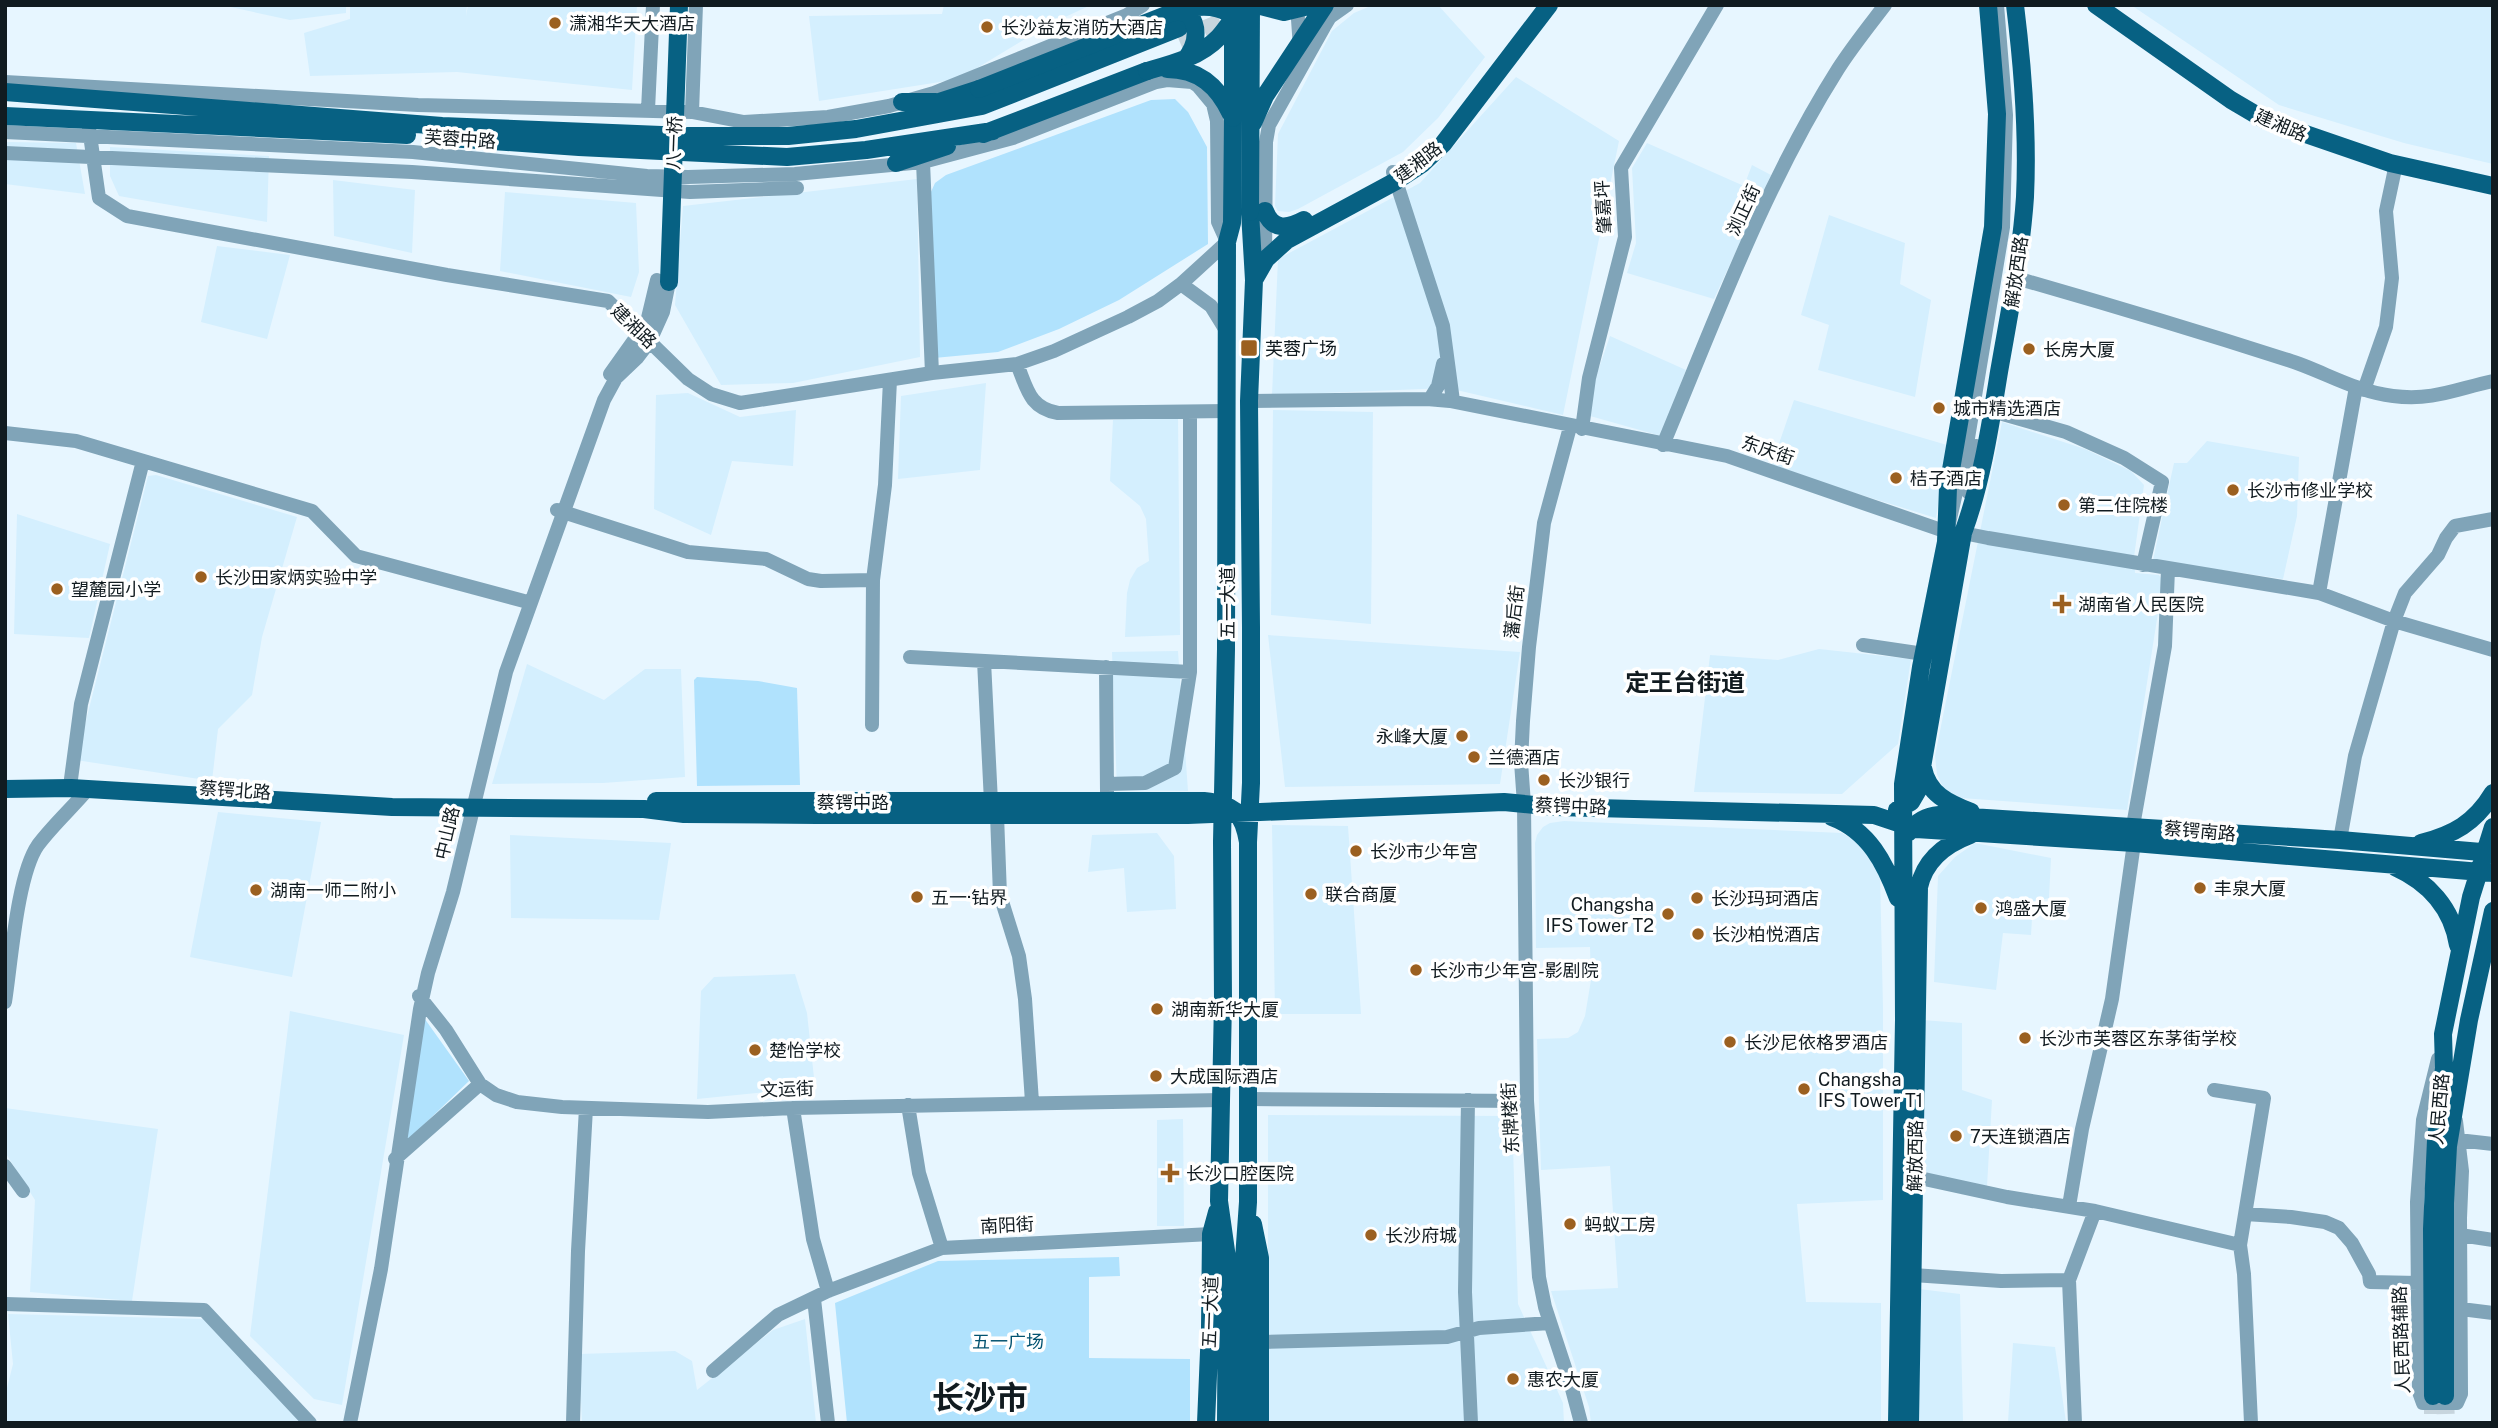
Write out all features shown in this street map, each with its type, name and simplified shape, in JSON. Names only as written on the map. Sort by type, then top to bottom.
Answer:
[{"type":"main road","name":"八一桥","points":[[663,281],[668,5]]},
{"type":"main road","name":"八一桥","points":[[663,281],[679,5]]},
{"type":"main road","name":"五一大道","points":[[1226,1423],[1236,1258],[1248,1202],[1249,1099],[1248,842],[1233,812],[1224,771],[1227,242],[1232,223],[1233,54],[1240,18],[1250,5]]},
{"type":"main road","points":[[1257,5],[1284,12],[1303,6]]},
{"type":"main road","points":[[1250,137],[1265,96],[1325,5]]},
{"type":"main road","name":"建湘路","points":[[1254,280],[1272,253],[1296,234],[1392,178],[1417,156],[1436,137],[1536,5]]},
{"type":"main road","name":"建湘路","points":[[1257,212],[1276,225],[1292,226],[1422,163],[1443,144],[1549,5]]},
{"type":"main road","name":"解放西路","points":[[1903,808],[1916,796],[1922,767],[1955,533],[1948,487],[1989,262],[1994,215],[1997,114],[1988,5]]},
{"type":"main road","name":"解放西路","points":[[1897,1423],[1904,1007],[1902,908],[1906,833],[1903,808],[1906,754],[1924,654],[1955,533],[1977,495],[2016,278],[2025,197],[2026,157],[2022,71],[2015,5]]},
{"type":"main road","name":"建湘路","points":[[2096,5],[2222,94],[2265,120],[2316,140],[2396,164],[2493,187]]},
{"type":"main road","name":"建湘路","points":[[2113,5],[2236,92],[2269,111],[2380,149],[2493,176]]},
{"type":"main road","points":[[896,163],[993,131],[1147,71],[1185,60],[1240,18],[1205,6],[996,114],[915,142]]},
{"type":"main road","points":[[904,111],[979,89],[1141,27],[1189,14],[1196,29],[1193,48],[1185,60]]},
{"type":"main road","name":"芙蓉中路","points":[[5,92],[442,126],[686,136],[813,134],[904,111],[982,106],[1178,18]]},
{"type":"main road","name":"五一大道","points":[[1206,1423],[1211,1234],[1219,1201],[1222,842],[1233,812],[1251,627],[1249,401],[1257,212],[1240,18]]},
{"type":"main road","points":[[1147,71],[1172,69],[1197,73],[1217,91],[1233,118]]},
{"type":"main road","name":"芙蓉中路","points":[[5,116],[89,128],[414,135],[745,157],[826,155],[915,142]]},
{"type":"main road","points":[[915,142],[993,131]]},
{"type":"main road","points":[[1922,767],[1926,782],[1937,795],[1984,817]]},
{"type":"main road","points":[[1222,842],[1209,822],[1188,808],[1211,794],[1221,782],[1224,771]]},
{"type":"main road","name":"蔡锷北路","points":[[5,780],[71,779],[469,804]]},
{"type":"main road","name":"蔡锷北路","points":[[5,789],[51,787],[281,802],[469,804]]},
{"type":"main road","name":"蔡锷中路","points":[[994,808],[1107,793],[1188,808]]},
{"type":"main road","points":[[2405,846],[2436,839],[2461,829],[2479,813],[2493,793]]},
{"type":"main road","name":"蔡锷中路","points":[[469,804],[1188,808],[1233,812],[1286,812],[1486,802],[1874,815],[1906,833]]},
{"type":"main road","points":[[1874,815],[1903,808]]},
{"type":"main road","points":[[1248,842],[1256,826],[1286,812]]},
{"type":"main road","points":[[1825,814],[1846,824],[1870,843],[1888,871],[1902,908]]},
{"type":"main road","name":"蔡锷南路","points":[[1906,833],[1918,821],[1932,815],[1984,817],[2486,873]]},
{"type":"main road","name":"人民西路","points":[[2493,827],[2486,873],[2459,951],[2443,1034],[2444,1068],[2436,1140],[2432,1229],[2439,1396],[2448,1146],[2469,1020],[2493,911]]},
{"type":"main road","name":"蔡锷南路","points":[[1906,833],[2134,834],[2340,840],[2489,853]]},
{"type":"main road","name":"解放西路","points":[[1910,1423],[1919,887],[1925,869],[1941,851],[1975,833]]},
{"type":"main road","points":[[2388,864],[2407,872],[2437,898],[2452,921],[2459,951]]},
{"type":"main road","points":[[2482,959],[2493,939]]},
{"type":"main road","name":"五一大道","points":[[1219,1201],[1236,1258],[1242,1423]]},
{"type":"main road","name":"五一大道","points":[[1248,1202],[1260,1258],[1260,1423]]},
{"type":"street","points":[[648,110],[653,5]]},
{"type":"street","points":[[692,111],[696,5]]},
{"type":"street","points":[[5,82],[418,105],[692,111],[744,122],[828,117],[904,111],[934,93],[1115,20],[1143,5]]},
{"type":"street","points":[[1265,261],[1257,212],[1266,133],[1282,100],[1331,17],[1347,5]]},
{"type":"street","name":"肇嘉坪","points":[[1576,428],[1625,237],[1621,169],[1717,5]]},
{"type":"street","name":"浏正街","points":[[1663,444],[1751,236],[1793,150],[1837,71],[1885,5]]},
{"type":"street","name":"解放西路","points":[[1971,445],[2003,227],[2006,115],[1997,5]]},
{"type":"street","points":[[1301,67],[1303,6]]},
{"type":"street","name":"解放西路","points":[[1955,533],[2006,277],[2015,195],[2015,114],[2006,6]]},
{"type":"street","points":[[1178,18],[1189,82]]},
{"type":"street","points":[[5,132],[89,128],[413,152],[647,176],[794,174],[923,162],[1013,138],[1156,82],[1175,79],[1189,82],[1203,91],[1213,104],[1217,121],[1218,222],[1227,242]]},
{"type":"street","points":[[1213,104],[1282,100]]},
{"type":"street","name":"建湘路","points":[[89,128],[99,198],[127,216],[447,275],[608,301],[688,379],[711,394],[740,403],[932,373],[1017,363],[1054,351],[1158,302],[1181,285],[1227,242]]},
{"type":"street","points":[[5,153],[412,172],[690,192],[797,187]]},
{"type":"street","points":[[923,162],[932,373]]},
{"type":"street","points":[[2319,593],[2360,389],[2386,327],[2392,278],[2386,211],[2396,164]]},
{"type":"street","points":[[1392,178],[1441,352],[1442,376],[1430,399]]},
{"type":"street","points":[[1392,178],[1443,326],[1453,401]]},
{"type":"street","points":[[2016,278],[2292,361],[2360,389],[2391,396],[2426,398],[2493,381]]},
{"type":"street","name":"中山路","points":[[344,1423],[394,1161],[419,996],[469,804],[506,672],[597,397],[610,373],[645,337],[651,309],[663,281]]},
{"type":"street","points":[[1181,285],[1211,306],[1228,334]]},
{"type":"street","points":[[1017,363],[1033,401],[1043,410],[1058,413],[1228,411]]},
{"type":"street","points":[[872,725],[873,580],[885,485],[890,380]]},
{"type":"street","name":"东庆街","points":[[1249,401],[1453,401],[1576,428],[1727,456],[1955,533],[2319,593],[2394,621],[2493,650]]},
{"type":"street","points":[[1106,667],[1107,793],[1145,783],[1175,768],[1190,672],[1190,411]]},
{"type":"street","points":[[1992,411],[2066,432],[2124,458],[2162,482],[2143,565]]},
{"type":"street","name":"藩后街","points":[[1524,804],[1521,762],[1523,721],[1544,523],[1576,428]]},
{"type":"street","points":[[5,433],[76,441],[312,511],[356,556],[524,601]]},
{"type":"street","points":[[71,779],[80,704],[143,461]]},
{"type":"street","points":[[560,511],[688,552],[766,559],[807,579],[873,580]]},
{"type":"street","name":"中山路","points":[[469,804],[491,695],[524,601],[560,511]]},
{"type":"street","points":[[2340,840],[2355,756],[2394,621],[2405,593],[2438,555],[2455,526],[2493,519]]},
{"type":"street","points":[[2069,1206],[2082,1129],[2112,999],[2134,834],[2165,646],[2168,569]]},
{"type":"street","points":[[1863,645],[1924,654]]},
{"type":"street","points":[[910,657],[1190,672]]},
{"type":"street","points":[[984,661],[1000,895],[1020,956],[1032,1102]]},
{"type":"street","points":[[5,1002],[27,867],[37,846],[88,789]]},
{"type":"street","name":"东牌楼街","points":[[1524,804],[1527,1101],[1539,1277],[1550,1323],[1573,1389],[1581,1423]]},
{"type":"street","points":[[394,1161],[480,1084],[446,1030],[419,996]]},
{"type":"street","name":"人民西路辅路","points":[[2443,1034],[2422,1131],[2417,1202],[2419,1392],[2424,1403],[2452,1405],[2460,1400],[2461,1309],[2462,1171],[2455,1110]]},
{"type":"street","name":"文运街","points":[[480,1084],[495,1095],[517,1102],[586,1108],[709,1112],[1032,1102],[1221,1100]]},
{"type":"street","points":[[2214,1090],[2264,1098],[2240,1245],[2244,1274],[2251,1423]]},
{"type":"street","points":[[1249,1099],[1527,1101]]},
{"type":"street","points":[[1468,1100],[1465,1292],[1471,1423]]},
{"type":"street","points":[[908,1105],[919,1173],[942,1248]]},
{"type":"street","points":[[573,1423],[586,1108]]},
{"type":"street","points":[[793,1108],[813,1239],[828,1291]]},
{"type":"street","points":[[2458,1140],[2493,1144]]},
{"type":"street","name":"中山路","points":[[350,1423],[381,1269],[394,1161]]},
{"type":"street","points":[[5,1166],[23,1191]]},
{"type":"street","points":[[1915,1177],[2095,1211],[2240,1245]]},
{"type":"street","points":[[2075,1423],[2069,1280],[2095,1211]]},
{"type":"street","points":[[2245,1214],[2325,1222],[2339,1227],[2352,1243],[2369,1274],[2370,1282],[2418,1283]]},
{"type":"street","name":"南阳街","points":[[713,1371],[778,1315],[828,1291],[942,1248],[1211,1234]]},
{"type":"street","points":[[2460,1235],[2493,1240]]},
{"type":"street","points":[[1913,1275],[2001,1282],[2069,1280]]},
{"type":"street","points":[[814,1299],[828,1423]]},
{"type":"street","points":[[5,1304],[204,1310],[310,1423]]},
{"type":"street","points":[[2461,1309],[2493,1313]]},
{"type":"street","points":[[1260,1342],[1447,1337],[1479,1328],[1550,1323]]},
{"type":"shaded area","points":[[221,5],[346,5],[346,13],[290,20]]},
{"type":"shaded area","points":[[350,5],[467,5],[466,16],[468,5],[637,5],[632,90],[457,72],[310,76],[304,33],[350,19]]},
{"type":"shaded area","points":[[944,5],[1091,5],[1048,25],[959,79],[819,101],[809,16],[942,14]]},
{"type":"shaded area","points":[[1373,5],[1438,5],[1485,57],[1438,118],[1403,152],[1298,209],[1278,211],[1275,206],[1278,134],[1332,31],[1354,13]]},
{"type":"shaded area","points":[[2131,5],[2493,5],[2493,164],[2404,143],[2279,105]]},
{"type":"shaded area","points":[[1516,77],[1619,141],[1563,415],[1448,388],[1272,395],[1278,259],[1420,183]]},
{"type":"shaded area","points":[[5,142],[76,143],[85,194],[5,184]]},
{"type":"shaded area","points":[[1647,143],[1744,186],[1752,165],[1771,175],[1714,299],[1627,273],[1636,243],[1632,168]]},
{"type":"shaded area","points":[[110,147],[269,156],[267,222],[119,196],[110,176]]},
{"type":"shaded area","points":[[917,179],[920,357],[793,383],[721,385],[675,305],[683,206]]},
{"type":"shaded area","points":[[333,180],[415,190],[412,253],[334,236]]},
{"type":"shaded area","points":[[505,192],[636,203],[639,272],[631,297],[500,271]]},
{"type":"shaded area","points":[[1829,215],[1905,243],[1900,284],[1931,300],[1915,397],[1818,370],[1829,325],[1801,315]]},
{"type":"shaded area","points":[[217,246],[290,255],[267,339],[201,322]]},
{"type":"shaded area","points":[[1610,336],[1686,370],[1661,436],[1583,414]]},
{"type":"shaded area","points":[[986,383],[980,470],[898,479],[901,396]]},
{"type":"shaded area","points":[[688,393],[740,417],[796,410],[793,466],[732,461],[711,535],[654,509],[656,395]]},
{"type":"shaded area","points":[[1794,400],[1947,445],[1936,518],[1771,467]]},
{"type":"shaded area","points":[[1273,410],[1373,412],[1371,624],[1271,615]]},
{"type":"shaded area","points":[[1178,414],[1180,635],[1125,637],[1130,580],[1137,568],[1149,561],[1146,519],[1140,506],[1110,481],[1113,420]]},
{"type":"shaded area","name":"湖南省人民医院","points":[[2002,422],[2085,449],[2131,471],[2144,485],[2134,557],[2135,573],[2159,575],[2163,581],[2127,810],[1961,798],[1944,790],[1937,774],[1935,756]]},
{"type":"shaded area","name":"长沙市修业学校","points":[[2207,441],[2299,457],[2297,516],[2283,579],[2153,560],[2174,463],[2187,463]]},
{"type":"shaded area","name":"长沙田家炳实验中学","points":[[156,475],[297,517],[262,637],[252,695],[218,729],[212,781],[76,760],[148,476]]},
{"type":"shaded area","name":"望麓园小学","points":[[17,514],[110,544],[89,638],[14,634]]},
{"type":"shaded area","points":[[1268,635],[1520,652],[1500,784],[1285,787]]},
{"type":"shaded area","points":[[1819,649],[1911,659],[1898,744],[1842,794],[1694,792],[1710,655],[1778,660]]},
{"type":"shaded area","points":[[1178,651],[1188,791],[1117,790],[1112,652]]},
{"type":"shaded area","points":[[527,664],[604,700],[645,669],[681,669],[685,777],[603,783],[492,784]]},
{"type":"shaded area","name":"湖南一师二附小","points":[[218,812],[321,822],[292,977],[190,957]]},
{"type":"shaded area","points":[[1564,821],[1842,833],[1864,846],[1880,875],[1883,1200],[1797,1204],[1806,1302],[1881,1303],[1881,1423],[1591,1423],[1589,1407],[1551,1291],[1618,1288],[1610,1166],[1541,1170],[1537,1039],[1568,1038],[1578,1032],[1585,1016],[1591,980],[1590,947],[1536,948],[1535,843],[1543,827]]},
{"type":"shaded area","points":[[1272,825],[1348,826],[1361,1014],[1275,1014]]},
{"type":"shaded area","points":[[1157,833],[1174,856],[1176,909],[1127,912],[1124,868],[1088,872],[1092,835]]},
{"type":"shaded area","points":[[510,835],[671,843],[659,920],[511,918]]},
{"type":"shaded area","name":"鸿盛大厦","points":[[1975,843],[2051,858],[2049,898],[2033,902],[2031,935],[2003,933],[1996,990],[1934,982],[1938,876],[1955,857]]},
{"type":"shaded area","name":"楚怡学校","points":[[795,974],[807,1013],[815,1087],[697,1099],[701,991],[714,977]]},
{"type":"shaded area","points":[[290,1011],[404,1035],[342,1405],[314,1399],[250,1336]]},
{"type":"shaded area","points":[[1922,1020],[1962,1023],[1962,1090],[1992,1100],[1987,1186],[1920,1173]]},
{"type":"shaded area","points":[[5,1108],[158,1129],[132,1301],[30,1292],[35,1200],[5,1152]]},
{"type":"shaded area","points":[[1268,1115],[1512,1116],[1518,1304],[1563,1403],[1564,1423],[1268,1423]]},
{"type":"shaded area","name":"长沙口腔医院","points":[[1183,1119],[1184,1226],[1157,1226],[1157,1120]]},
{"type":"shaded area","points":[[1919,1289],[1960,1294],[1963,1422],[2008,1422],[2013,1343],[2055,1347],[2066,1422],[2131,1423],[1914,1423]]},
{"type":"shaded area","points":[[8,1314],[205,1319],[302,1423],[5,1423],[5,1396],[13,1364]]},
{"type":"shaded area","points":[[805,1319],[816,1423],[582,1423],[579,1354],[675,1351],[692,1361],[697,1390],[773,1330]]},
{"type":"green space","points":[[1175,99],[1188,112],[1207,147],[1208,244],[1119,300],[1059,329],[998,352],[934,358],[930,194],[935,183],[946,175],[1151,100]]},
{"type":"green space","points":[[697,677],[758,681],[797,688],[800,785],[697,786],[694,680]]},
{"type":"green space","points":[[422,1015],[469,1081],[405,1143]]},
{"type":"green space","name":"五一广场","points":[[1119,1257],[1120,1276],[1089,1277],[1089,1358],[1190,1359],[1190,1423],[847,1423],[835,1303],[938,1261]]},
{"type":"tunnel","points":[[1179,40],[1237,16]]},
{"type":"tunnel","points":[[2433,1396],[2433,1423]]},
{"type":"tunnel","points":[[2445,1396],[2446,1423]]},
{"type":"place","name":"潇湘华天大酒店","points":[[555,23]]},
{"type":"place","name":"长沙益友消防大酒店","points":[[987,27]]},
{"type":"place","name":"芙蓉广场","points":[[1249,348]]},
{"type":"place","name":"长房大厦","points":[[2029,349]]},
{"type":"place","name":"城市精选酒店","points":[[1939,408]]},
{"type":"place","name":"桔子酒店","points":[[1896,478]]},
{"type":"place","name":"长沙市修业学校","points":[[2233,490]]},
{"type":"place","name":"第二住院楼","points":[[2064,505]]},
{"type":"place","name":"长沙田家炳实验中学","points":[[201,577]]},
{"type":"place","name":"望麓园小学","points":[[57,589]]},
{"type":"place","name":"湖南省人民医院","points":[[2062,604]]},
{"type":"place","name":"永峰大厦","points":[[1462,736]]},
{"type":"place","name":"兰德酒店","points":[[1474,757]]},
{"type":"place","name":"长沙银行","points":[[1544,780]]},
{"type":"place","name":"长沙市少年宫","points":[[1356,851]]},
{"type":"place","name":"丰泉大厦","points":[[2200,888]]},
{"type":"place","name":"湖南一师二附小","points":[[256,890]]},
{"type":"place","name":"联合商厦","points":[[1311,894]]},
{"type":"place","name":"五一·钻界","points":[[917,897]]},
{"type":"place","name":"长沙玛珂酒店","points":[[1697,898]]},
{"type":"place","name":"鸿盛大厦","points":[[1981,908]]},
{"type":"place","name":"Changsha IFS Tower T2","points":[[1668,914]]},
{"type":"place","name":"长沙柏悦酒店","points":[[1698,934]]},
{"type":"place","name":"长沙市少年宫-影剧院","points":[[1416,970]]},
{"type":"place","name":"湖南新华大厦","points":[[1157,1009]]},
{"type":"place","name":"长沙市芙蓉区东茅街学校","points":[[2025,1038]]},
{"type":"place","name":"长沙尼依格罗酒店","points":[[1730,1042]]},
{"type":"place","name":"楚怡学校","points":[[755,1050]]},
{"type":"place","name":"大成国际酒店","points":[[1156,1076]]},
{"type":"place","name":"Changsha IFS Tower T1","points":[[1804,1089]]},
{"type":"place","name":"7天连锁酒店","points":[[1956,1136]]},
{"type":"place","name":"长沙口腔医院","points":[[1170,1173]]},
{"type":"place","name":"蚂蚁工房","points":[[1570,1224]]},
{"type":"place","name":"长沙府城","points":[[1371,1235]]},
{"type":"place","name":"惠农大厦","points":[[1513,1379]]},
{"type":"district","name":"定王台街道","points":[[1685,682]]},
{"type":"district","name":"长沙市","points":[[980,1397]]}]
